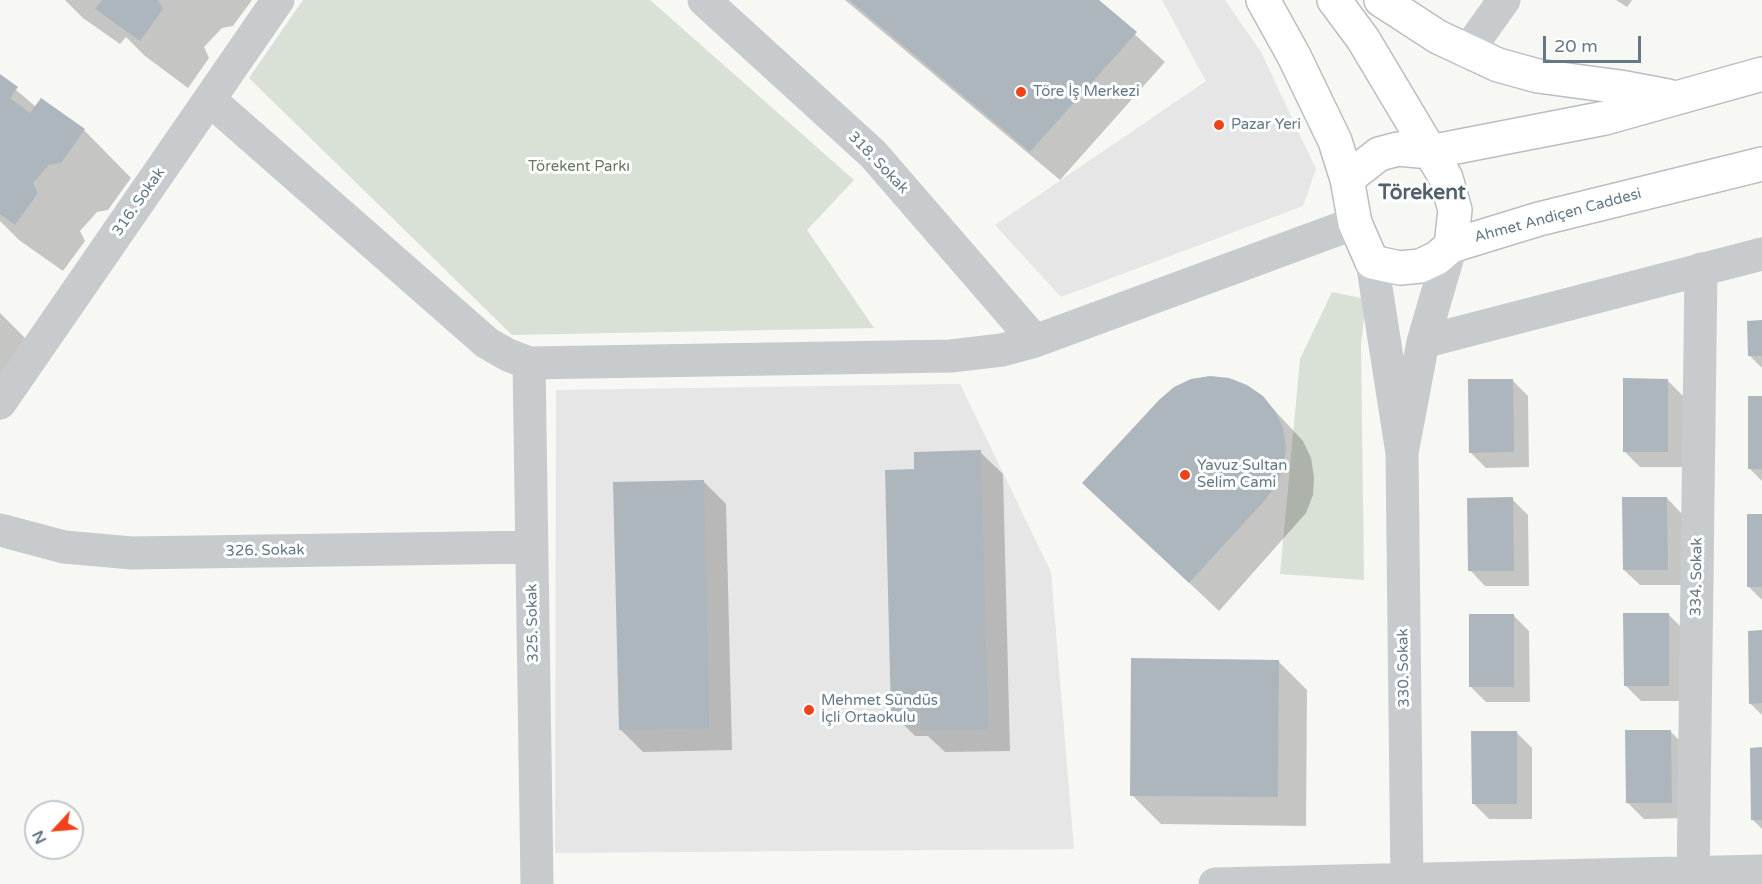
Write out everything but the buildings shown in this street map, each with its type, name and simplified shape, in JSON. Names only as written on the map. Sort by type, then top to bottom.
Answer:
[{"type":"main road","points":[[1263,0],[1319,105],[1347,179],[1355,223],[1372,262],[1400,268],[1420,266],[1437,258],[1451,246]]},
{"type":"main road","name":"Ahmet Andiçen Caddesi","points":[[1334,0],[1363,39],[1446,178],[1454,201],[1455,228],[1451,246],[1539,219],[1762,164]]},
{"type":"main road","points":[[1381,0],[1438,38],[1498,65],[1538,76],[1673,97]]},
{"type":"main road","points":[[1347,179],[1379,154],[1398,148],[1430,152],[1605,118],[1673,97],[1762,74]]},
{"type":"street","name":"316. Sokak","points":[[0,403],[278,0]]},
{"type":"street","name":"318. Sokak","points":[[704,0],[873,154],[1035,341]]},
{"type":"street","points":[[1467,52],[1504,0]]},
{"type":"street","points":[[210,100],[487,343],[508,355],[529,363],[951,356],[1002,350],[1035,341],[1355,223]]},
{"type":"street","name":"330. Sokak","points":[[1402,453],[1424,342],[1451,246]]},
{"type":"street","points":[[1424,342],[1762,254]]},
{"type":"street","name":"330. Sokak","points":[[1372,262],[1402,453],[1407,882]]},
{"type":"street","name":"334. Sokak","points":[[1693,878],[1701,269]]},
{"type":"street","name":"325. Sokak","points":[[529,363],[537,884]]},
{"type":"street","name":"326. Sokak","points":[[0,530],[64,547],[132,553],[532,547]]},
{"type":"street","points":[[1215,884],[1693,878],[1762,871]]},
{"type":"shaded area","name":"Pazar Yeri","points":[[1162,0],[1225,0],[1261,52],[1316,169],[1303,206],[1061,297],[995,225],[1206,81]]},
{"type":"shaded area","name":"Mehmet Sündüs İçli Ortaokulu","points":[[960,384],[1051,572],[1074,849],[555,853],[556,390]]},
{"type":"green space","name":"Törekent Parkı","points":[[303,0],[650,0],[854,180],[807,230],[874,328],[512,335],[249,78]]},
{"type":"green space","points":[[1332,292],[1366,299],[1361,345],[1364,580],[1280,574],[1300,359]]},
{"type":"place","name":"Töre İş Merkezi","points":[[1021,92]]},
{"type":"place","name":"Pazar Yeri","points":[[1219,125]]},
{"type":"place","name":"Yavuz Sultan Selim Cami","points":[[1185,475]]},
{"type":"place","name":"Mehmet Sündüs İçli Ortaokulu","points":[[809,710]]},
{"type":"district","name":"Törekent","points":[[1422,193]]}]
